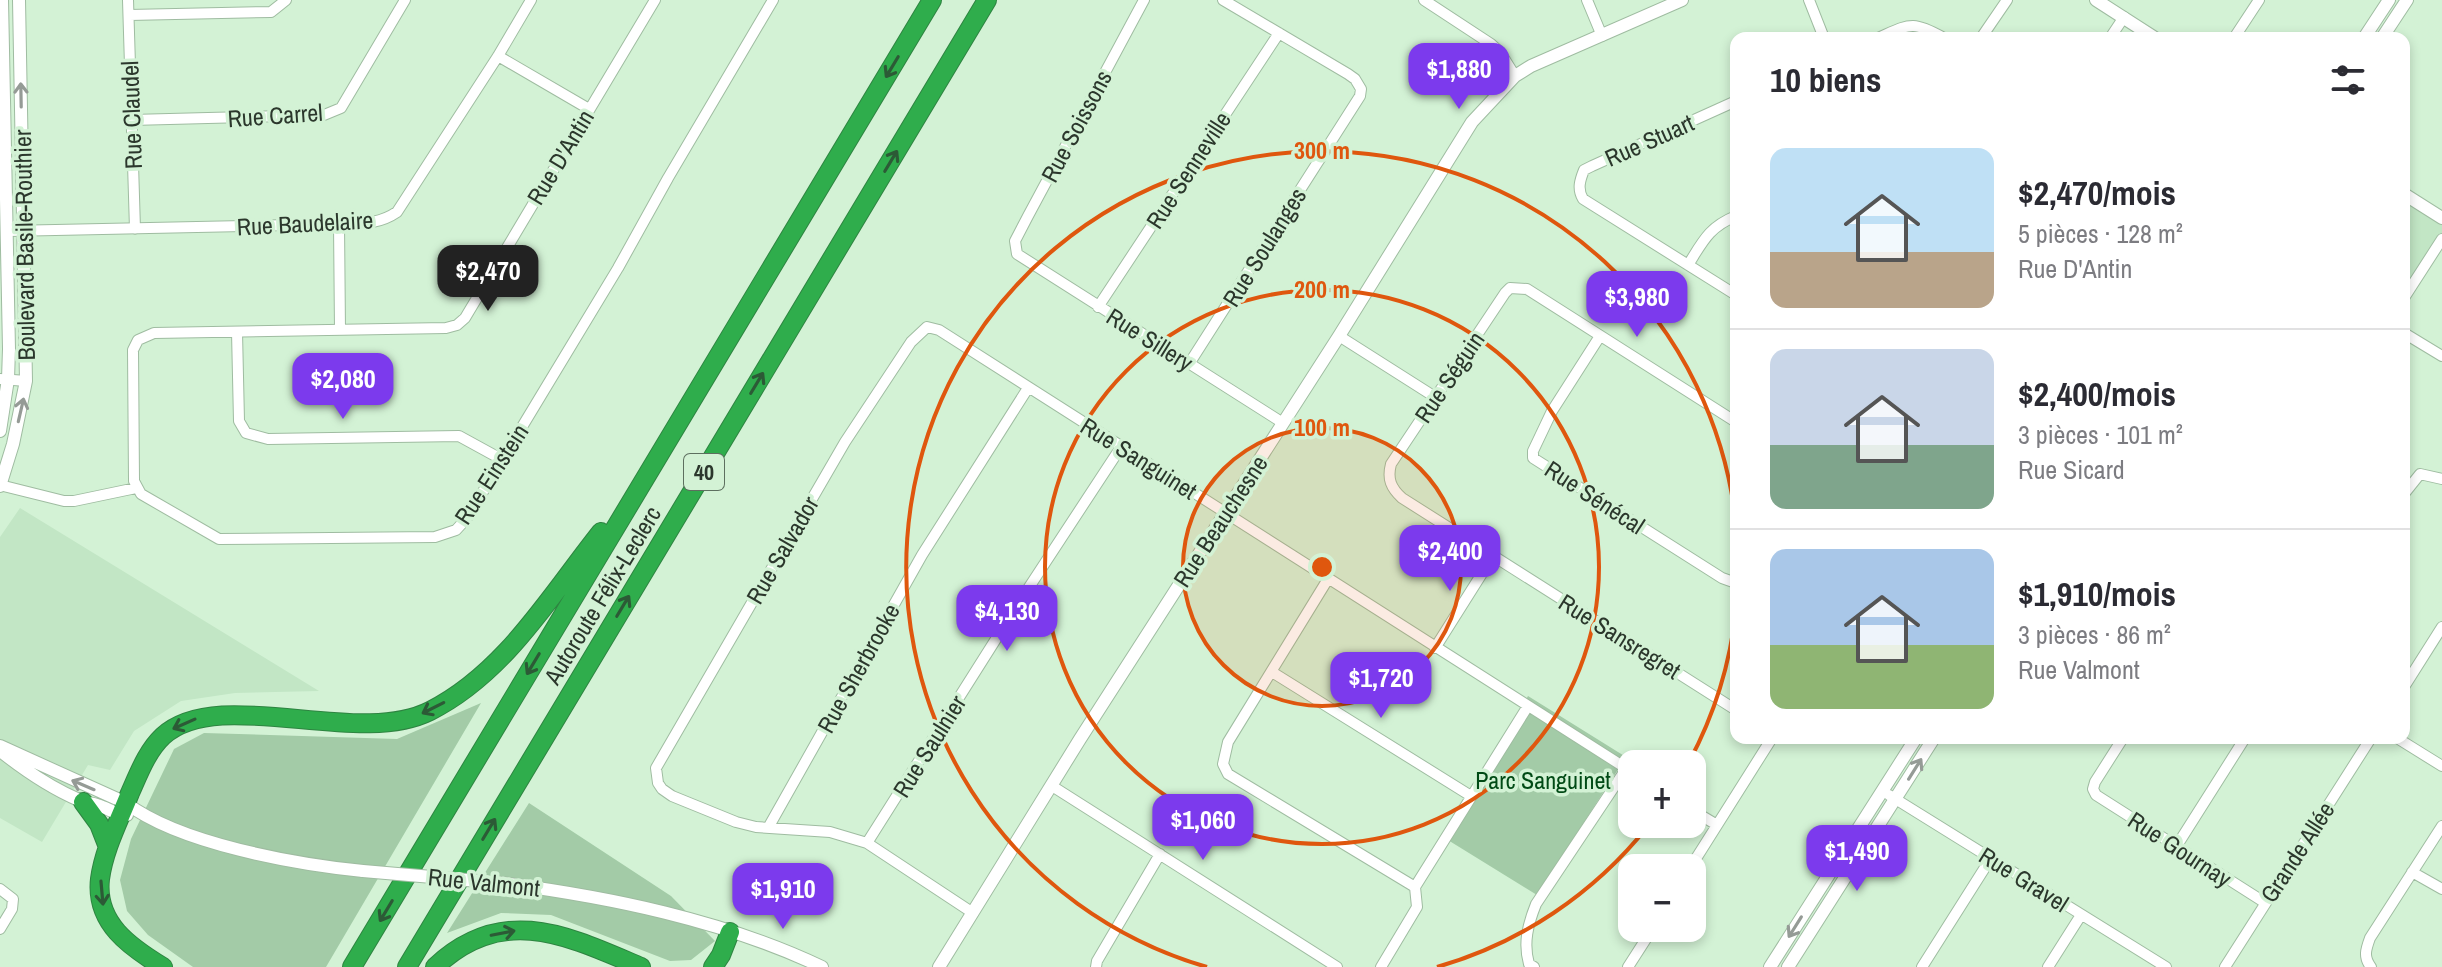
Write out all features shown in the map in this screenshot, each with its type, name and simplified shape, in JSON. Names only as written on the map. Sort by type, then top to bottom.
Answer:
[{"type":"highway","name":"Autoroute Félix-Leclerc","points":[[352,967],[932,0]]},
{"type":"highway","name":"Autoroute Félix-Leclerc","points":[[407,967],[987,0]]},
{"type":"highway","points":[[163,967],[125,941],[113,928],[100,895],[108,847],[129,811],[145,761],[159,740],[174,728],[196,718],[214,715],[378,723],[413,718],[446,702],[490,667],[520,636],[645,477]]},
{"type":"highway","points":[[83,802],[99,824],[108,847]]},
{"type":"highway","points":[[435,967],[470,942],[522,930],[570,938],[641,967]]},
{"type":"highway","points":[[713,967],[724,950],[730,932]]},
{"type":"street","name":"Boulevard Basile-Routhier","points":[[0,431],[8,231],[2,0]]},
{"type":"street","name":"Boulevard Basile-Routhier","points":[[0,485],[13,444],[26,381],[19,0]]},
{"type":"street","name":"Rue Claudel","points":[[128,0],[135,229]]},
{"type":"street","points":[[129,15],[271,12],[286,0]]},
{"type":"street","name":"Rue Carrel","points":[[131,120],[324,115],[341,108],[405,0]]},
{"type":"street","name":"Rue Baudelaire","points":[[8,231],[378,223],[397,212],[531,0]]},
{"type":"street","name":"Rue D'Antin","points":[[136,488],[133,350],[138,340],[154,333],[446,328],[457,325],[465,318],[655,0]]},
{"type":"street","name":"Rue Einstein","points":[[136,488],[141,494],[219,539],[435,537],[456,530],[467,518],[618,268],[773,0]]},
{"type":"street","name":"Rue Soissons","points":[[1017,254],[1015,241],[1144,0]]},
{"type":"street","points":[[1223,0],[1279,33]]},
{"type":"street","points":[[1424,0],[1491,44],[1515,76]]},
{"type":"street","points":[[1587,0],[1602,36]]},
{"type":"street","name":"Rue Beauchesne","points":[[939,967],[1472,122],[1515,76],[1531,66],[1682,0]]},
{"type":"street","points":[[1809,0],[1822,32]]},
{"type":"street","points":[[1985,32],[2007,0]]},
{"type":"street","points":[[2096,0],[2146,32]]},
{"type":"street","points":[[2238,32],[2259,0]]},
{"type":"street","points":[[2368,32],[2389,0]]},
{"type":"street","points":[[2386,32],[2407,0]]},
{"type":"street","points":[[2114,32],[2124,17]]},
{"type":"street","points":[[1892,32],[1920,25],[1933,32]]},
{"type":"street","name":"Rue Soulanges","points":[[1189,364],[1360,96],[1361,89],[1355,79],[1279,33]]},
{"type":"street","name":"Rue Senneville","points":[[1098,307],[1279,33]]},
{"type":"street","points":[[498,56],[589,109]]},
{"type":"street","name":"Rue Stuart","points":[[1688,265],[1583,199],[1579,184],[1584,170],[1730,104]]},
{"type":"street","points":[[2410,198],[2442,218]]},
{"type":"street","points":[[1730,219],[1714,227],[1688,265],[1730,291]]},
{"type":"street","points":[[339,224],[340,330]]},
{"type":"street","points":[[2410,289],[2442,239]]},
{"type":"street","name":"Rue Sillery","points":[[1017,254],[1283,423]]},
{"type":"street","name":"Rue Séguin","points":[[1389,480],[1391,464],[1510,288],[1523,288],[1600,336]]},
{"type":"street","name":"Rue Sanguinet","points":[[927,327],[939,330],[1618,763]]},
{"type":"street","name":"Rue Salvador","points":[[768,828],[711,813],[672,796],[658,783],[656,768],[845,442],[911,342],[927,327]]},
{"type":"street","points":[[237,332],[239,421],[246,433],[268,439],[459,436],[501,459]]},
{"type":"street","points":[[1339,336],[1435,397]]},
{"type":"street","points":[[1600,336],[1730,418]]},
{"type":"street","name":"Rue Sénécal","points":[[1600,336],[1552,411],[1533,451],[1533,458],[1730,581]]},
{"type":"street","points":[[2410,337],[2442,356]]},
{"type":"street","points":[[4,379],[26,381]]},
{"type":"street","name":"Rue Sherbrooke","points":[[768,828],[922,555],[1028,388]]},
{"type":"street","name":"Rue Saulnier","points":[[867,843],[1121,447]]},
{"type":"street","points":[[2410,486],[2420,474],[2442,479]]},
{"type":"street","name":"Rue Sansregret","points":[[1389,480],[1393,491],[1402,498],[1730,706]]},
{"type":"street","points":[[0,485],[64,501],[136,488]]},
{"type":"street","points":[[1435,648],[1493,556]]},
{"type":"street","points":[[1328,579],[1228,742],[1223,764],[1228,774],[1415,887]]},
{"type":"street","points":[[2410,678],[2442,627]]},
{"type":"street","points":[[1272,672],[1471,796]]},
{"type":"street","points":[[1381,967],[1417,907],[1415,887],[1528,706]]},
{"type":"street","points":[[1699,854],[1768,744]]},
{"type":"street","points":[[1770,967],[1912,744]]},
{"type":"street","points":[[1788,967],[1930,744]]},
{"type":"street","name":"Rue Gournay","points":[[2119,744],[2095,782],[2093,789],[2096,795],[2264,902]]},
{"type":"street","points":[[2176,847],[2241,744]]},
{"type":"street","name":"Grande Allée","points":[[2225,967],[2367,744]]},
{"type":"street","points":[[2407,744],[2442,766]]},
{"type":"street","name":"Rue Valmont","points":[[0,748],[33,776],[83,802],[129,811]]},
{"type":"street","name":"Rue Valmont","points":[[0,748],[129,811],[197,837],[255,853],[363,871],[501,883],[622,902],[730,932],[822,967]]},
{"type":"street","points":[[1052,786],[1337,967]]},
{"type":"street","points":[[1534,967],[1529,964],[1526,945],[1528,925],[1536,904],[1618,786]]},
{"type":"street","name":"Rue Gravel","points":[[1881,790],[2166,967]]},
{"type":"street","points":[[1706,818],[1717,825]]},
{"type":"street","points":[[2370,967],[2365,952],[2370,938],[2442,826]]},
{"type":"street","points":[[768,828],[823,831],[867,843],[973,913]]},
{"type":"street","points":[[1096,967],[1160,854]]},
{"type":"street","points":[[1922,967],[1991,858]]},
{"type":"street","points":[[2412,872],[2442,889]]},
{"type":"street","points":[[0,889],[13,899],[14,904],[0,929]]},
{"type":"street","points":[[2048,967],[2081,915]]},
{"type":"street","points":[[1628,967],[1644,942]]},
{"type":"shaded area","points":[[2410,197],[2442,218],[2442,240],[2410,290]]},
{"type":"shaded area","points":[[20,508],[319,691],[235,693],[181,701],[134,731],[110,770],[88,765],[42,842],[0,818],[0,537]]},
{"type":"green space","name":"Parc Sanguinet","points":[[1528,696],[1618,752],[1618,769],[1537,895],[1443,837]]},
{"type":"green space","points":[[481,703],[326,967],[193,967],[148,935],[127,911],[120,880],[131,839],[174,749],[204,733],[397,739]]},
{"type":"green space","points":[[529,803],[671,896],[715,941],[691,960],[670,961],[551,915],[501,913],[447,933]]}]
